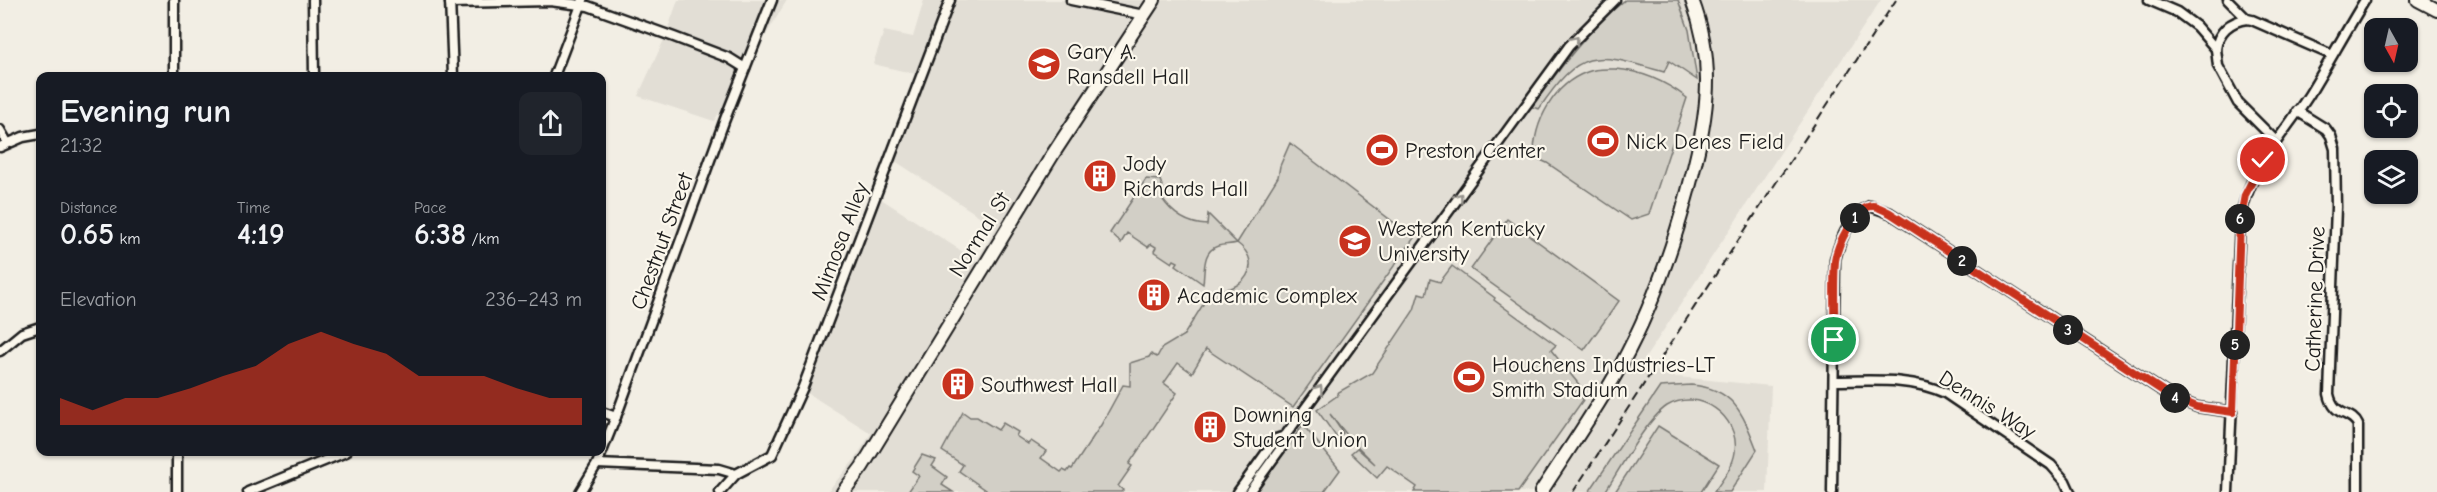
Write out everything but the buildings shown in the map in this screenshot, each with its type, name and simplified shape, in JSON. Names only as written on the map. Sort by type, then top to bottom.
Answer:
[{"type":"street","points":[[174,0],[174,72]]},
{"type":"street","points":[[313,0],[314,72]]},
{"type":"street","name":"Chestnut Street","points":[[606,442],[772,0]]},
{"type":"street","name":"Mimosa Alley","points":[[720,492],[736,474],[772,454],[803,387],[950,0]]},
{"type":"street","points":[[1071,0],[1144,15]]},
{"type":"street","name":"Normal St","points":[[843,492],[862,467],[1053,154],[1154,0]]},
{"type":"street","points":[[1249,492],[1284,444],[1285,436],[1569,46],[1615,0]]},
{"type":"street","points":[[1541,492],[1599,403],[1629,349],[1655,293],[1680,222],[1700,148],[1708,98],[1706,51],[1692,0]]},
{"type":"street","points":[[2149,0],[2176,12],[2193,24],[2216,49]]},
{"type":"street","points":[[2228,0],[2247,20]]},
{"type":"street","points":[[2228,492],[2242,208],[2256,172],[2366,0]]},
{"type":"street","points":[[2418,0],[2437,10]]},
{"type":"street","points":[[453,72],[450,2],[583,2],[729,58],[745,68]]},
{"type":"street","points":[[556,72],[583,2]]},
{"type":"street","points":[[2276,141],[2242,109],[2233,96],[2218,66],[2216,49],[2218,38],[2225,28],[2234,22],[2252,20],[2332,55]]},
{"type":"street","name":"Catherine Drive","points":[[2297,111],[2326,129],[2335,149],[2336,207],[2329,394],[2336,410],[2355,420],[2358,425],[2358,492]]},
{"type":"street","points":[[0,130],[4,145],[36,135]]},
{"type":"street","points":[[1832,492],[1835,260],[1846,231],[1858,214],[1866,208],[1877,207],[1890,213],[2172,397],[2197,407],[2233,412]]},
{"type":"street","points":[[0,351],[18,335],[36,328]]},
{"type":"street","name":"Dennis Way","points":[[1834,381],[1906,382],[1936,389],[2051,465],[2065,481],[2070,492]]},
{"type":"street","points":[[606,413],[616,417]]},
{"type":"street","points":[[1238,492],[1276,439],[1285,436]]},
{"type":"street","points":[[177,456],[177,492]]},
{"type":"street","points":[[248,492],[336,456]]},
{"type":"street","name":"Chestnut Street","points":[[580,492],[600,456]]},
{"type":"street","points":[[597,464],[719,469],[736,474]]},
{"type":"shaded area","points":[[678,0],[787,0],[714,121],[638,96],[663,42]]},
{"type":"shaded area","name":"Western Kentucky University","points":[[924,0],[1881,0],[1642,363],[1667,376],[1771,386],[1767,492],[827,492],[855,459],[871,433],[804,391],[875,195],[977,261],[996,227],[889,157],[920,75],[873,64],[884,31],[913,37]]},
{"type":"shaded area","points":[[1625,0],[1678,0],[1689,30],[1697,80],[1669,61],[1664,72],[1606,58],[1592,59],[1580,64],[1567,74],[1539,109],[1532,107],[1587,37]]},
{"type":"shaded area","name":"Nick Denes Field","points":[[1597,69],[1615,69],[1653,78],[1687,98],[1649,214],[1631,220],[1547,163],[1534,157],[1537,131],[1555,95],[1565,85],[1587,72]]},
{"type":"shaded area","points":[[1290,143],[1414,238],[1293,407],[1206,349],[1192,373],[1178,363],[1164,383],[1177,393],[1129,464],[1132,466],[1118,486],[1123,490],[1121,492],[989,492],[959,471],[963,465],[942,451],[963,412],[970,417],[977,417],[998,430],[1003,423],[1018,432],[1016,436],[1028,444],[1031,441],[1046,451],[1041,458],[1061,472],[1072,469],[1101,425],[1123,385],[1130,386],[1130,363],[1149,357],[1151,354],[1157,357],[1162,348],[1184,335],[1212,290],[1233,287],[1247,276],[1250,260],[1237,243],[1278,177]]},
{"type":"shaded area","points":[[1146,179],[1160,180],[1165,194],[1161,197],[1175,213],[1193,223],[1207,225],[1208,214],[1237,243],[1218,246],[1209,252],[1205,262],[1203,284],[1176,265],[1178,262],[1174,260],[1172,263],[1154,251],[1156,247],[1151,244],[1148,247],[1127,233],[1121,243],[1110,233]]},
{"type":"shaded area","points":[[1507,219],[1619,301],[1584,350],[1471,269]]},
{"type":"shaded area","name":"Houchens Industries-LT Smith Stadium","points":[[1452,266],[1556,345],[1551,350],[1581,387],[1572,394],[1574,396],[1579,393],[1583,400],[1518,492],[1414,492],[1417,487],[1387,466],[1377,478],[1351,453],[1357,448],[1375,464],[1330,414],[1343,433],[1337,438],[1317,410],[1338,395],[1337,393],[1372,373],[1414,310],[1419,293],[1426,295],[1430,279],[1440,282]]},
{"type":"shaded area","points":[[1691,385],[1706,387],[1727,397],[1741,414],[1757,450],[1730,492],[1714,492],[1734,458],[1735,439],[1731,427],[1715,408],[1692,400],[1679,401],[1667,406],[1659,413],[1634,446],[1605,492],[1589,492],[1660,387]]},
{"type":"shaded area","points":[[1303,425],[1340,470],[1324,492],[1254,492]]},
{"type":"shaded area","points":[[1658,426],[1719,464],[1701,492],[1615,492]]},
{"type":"shaded area","points":[[922,455],[936,460],[932,466],[947,477],[942,485],[953,492],[908,492],[919,476],[912,471]]},
{"type":"railway","points":[[1573,492],[1896,0]]},
{"type":"place","name":"Gary A. Ransdell Hall","points":[[1044,64]]},
{"type":"place","name":"Nick Denes Field","points":[[1603,141]]},
{"type":"place","name":"Preston Center","points":[[1382,150]]},
{"type":"place","name":"Jody Richards Hall","points":[[1100,176]]},
{"type":"place","name":"Western Kentucky University","points":[[1355,241]]},
{"type":"place","name":"Academic Complex","points":[[1154,295]]},
{"type":"place","name":"Houchens Industries-LT Smith Stadium","points":[[1469,377]]},
{"type":"place","name":"Southwest Hall","points":[[958,384]]},
{"type":"place","name":"Downing Student Union","points":[[1210,427]]},
{"type":"route","points":[[1834,340],[1837,252],[1846,231],[1858,214],[1866,208],[1874,207],[1890,213],[2172,397],[2197,407],[2233,412],[2240,222],[2245,195],[2263,160]]}]
